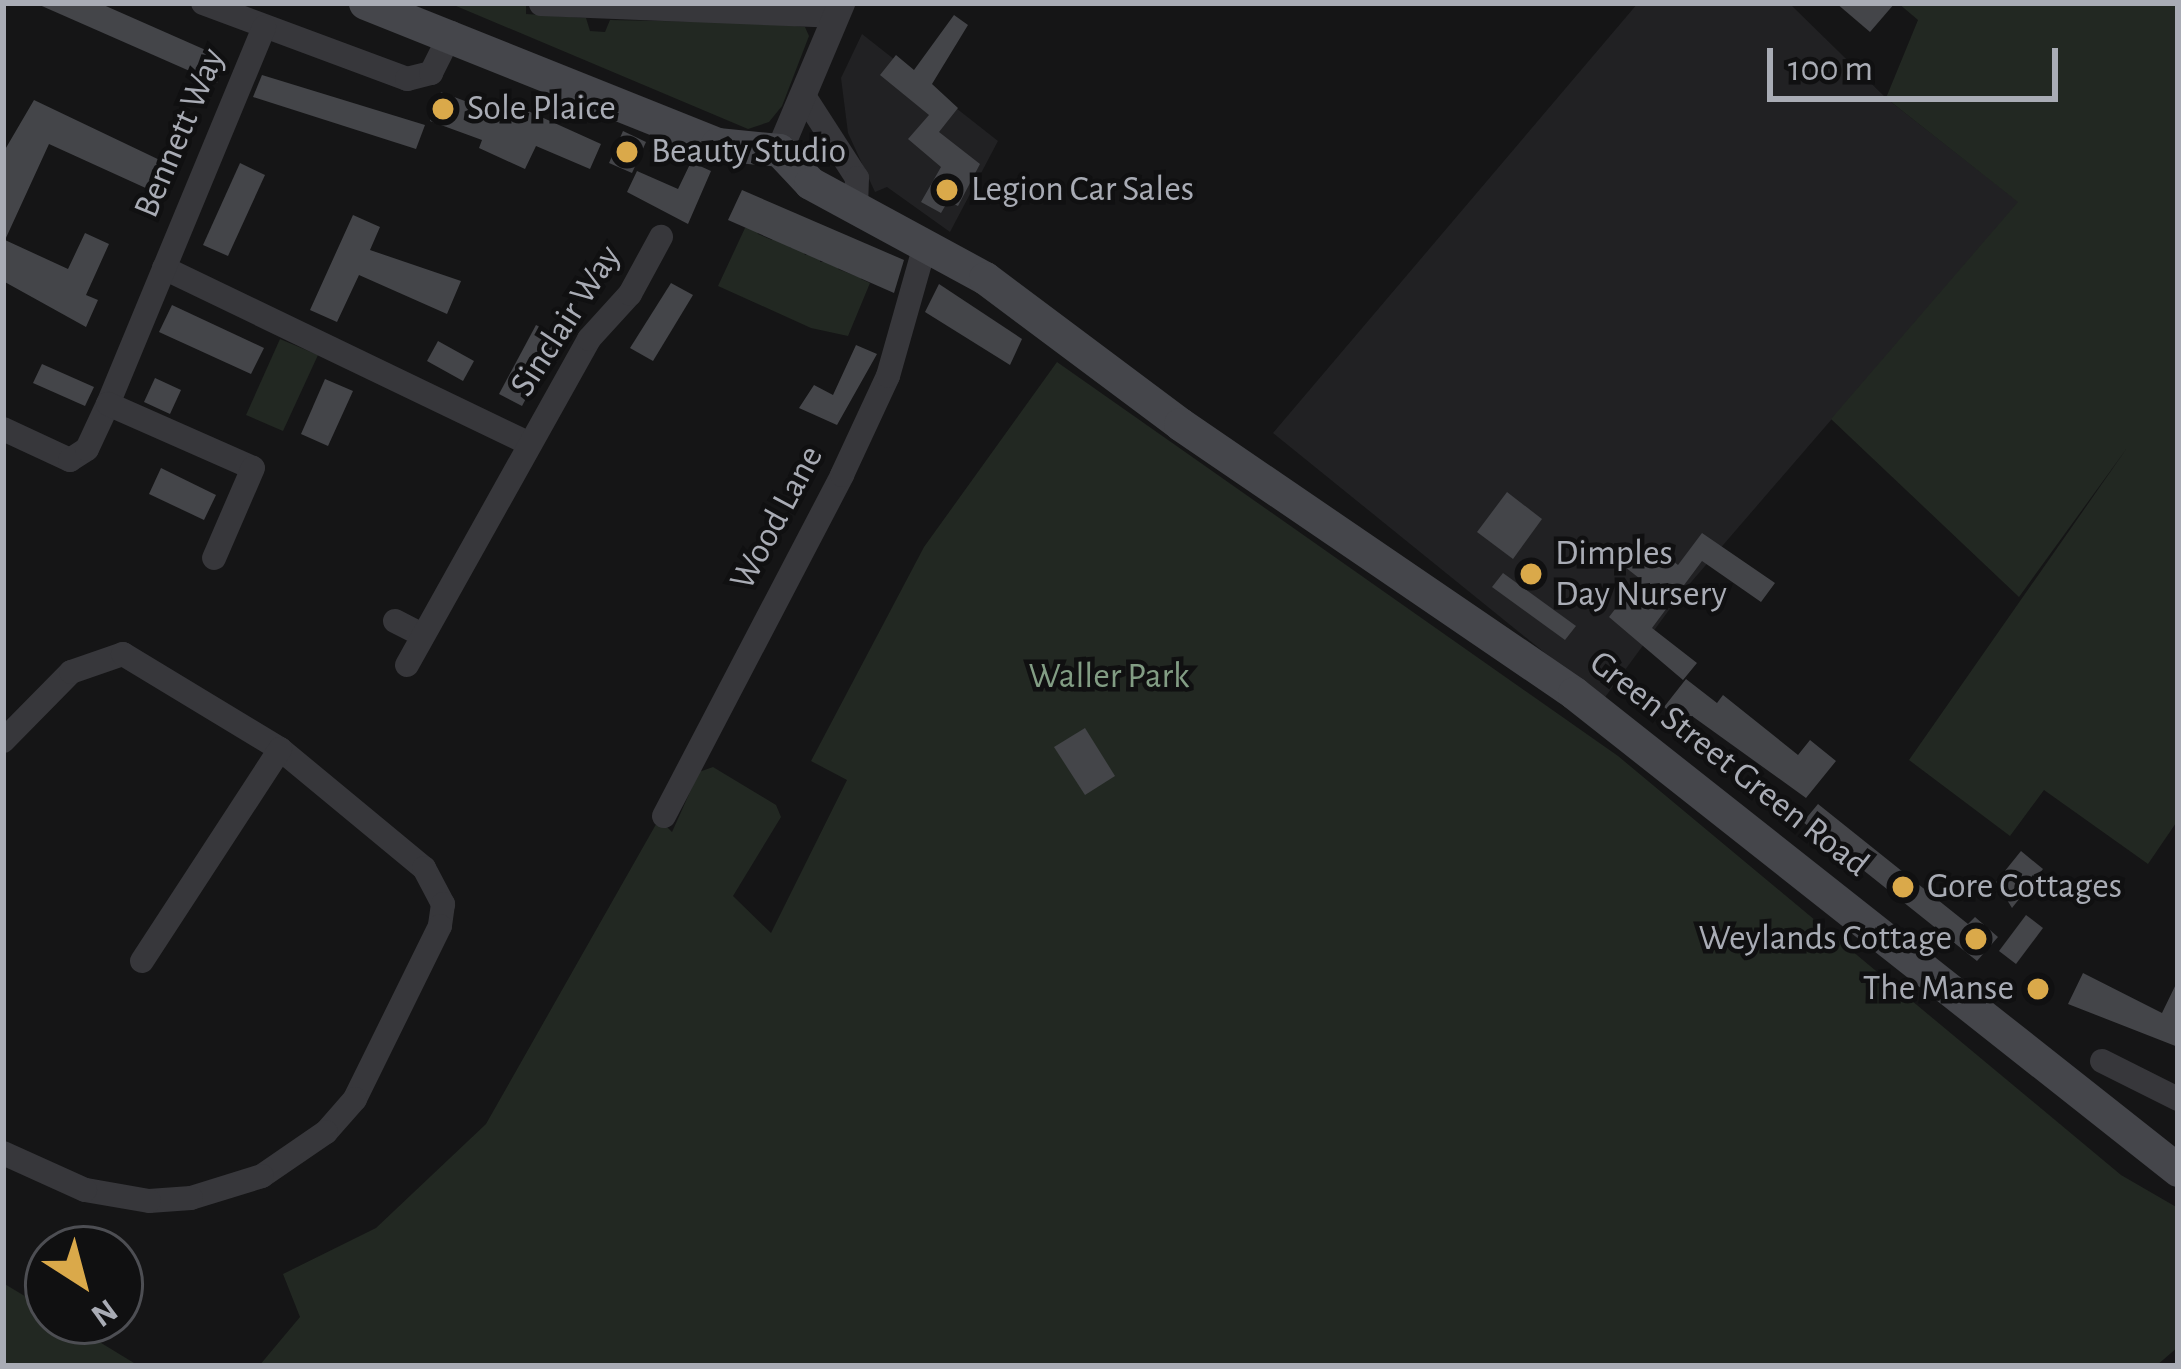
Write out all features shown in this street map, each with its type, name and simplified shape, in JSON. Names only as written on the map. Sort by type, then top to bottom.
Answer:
[{"type":"main road","points":[[365,3],[451,33],[717,144],[778,150]]},
{"type":"main road","name":"Green Street Green Road","points":[[778,150],[810,183],[926,242],[1574,693],[2178,1170]]},
{"type":"street","points":[[203,3],[419,79],[438,64],[451,33]]},
{"type":"street","points":[[541,4],[635,11],[838,9],[806,99],[778,150]]},
{"type":"street","name":"Bennett Way","points":[[3,429],[70,460],[87,449],[264,27]]},
{"type":"street","points":[[806,99],[860,187],[856,205]]},
{"type":"street","name":"Sinclair Way","points":[[407,665],[530,444],[661,237]]},
{"type":"street","name":"Wood Lane","points":[[664,816],[888,376],[926,242]]},
{"type":"street","name":"Bennett Way","points":[[164,268],[380,366]]},
{"type":"street","name":"Sinclair Way","points":[[380,366],[530,444]]},
{"type":"street","points":[[107,404],[254,468],[214,558]]},
{"type":"street","points":[[395,621],[423,635]]},
{"type":"street","points":[[3,741],[70,672],[123,654],[280,749],[424,868],[442,904],[440,926],[355,1099],[296,1157],[191,1198],[85,1190],[3,1153]]},
{"type":"street","points":[[142,962],[280,749]]},
{"type":"street","points":[[2102,1060],[2178,1099]]},
{"type":"shaded area","points":[[1638,3],[1789,3],[1886,98],[2019,202],[1680,595],[1603,700],[1273,433]]},
{"type":"shaded area","points":[[862,34],[998,141],[950,232],[887,187],[875,192],[848,133],[841,78]]},
{"type":"green space","points":[[449,3],[526,3],[526,14],[586,18],[590,31],[605,32],[610,20],[764,23],[805,27],[809,36],[782,106],[769,122],[748,129]]},
{"type":"green space","points":[[1898,3],[2178,3],[2178,820],[2148,864],[2044,790],[2010,836],[1909,760],[2127,448],[2019,597],[1831,419],[2018,202],[1886,98],[1918,20]]},
{"type":"green space","points":[[755,224],[758,234],[772,240],[775,233],[791,248],[800,243],[805,255],[822,253],[820,262],[841,262],[838,269],[856,276],[864,272],[861,279],[870,283],[848,336],[811,328],[718,286],[745,228]]},
{"type":"green space","points":[[280,339],[318,355],[283,431],[246,415]]},
{"type":"green space","name":"Waller Park","points":[[1057,362],[1618,756],[2121,1175],[2178,1208],[2178,1347],[2156,1366],[259,1366],[300,1317],[283,1274],[376,1228],[486,1124],[659,819],[672,832],[699,772],[713,767],[776,805],[781,817],[733,896],[771,933],[847,780],[811,761],[924,547]]},
{"type":"green space","points":[[3,1283],[24,1296],[24,1345],[104,1345],[139,1366],[3,1366]]},
{"type":"building","points":[[35,3],[99,3],[226,59],[217,83]]},
{"type":"building","points":[[1836,3],[1895,3],[1870,32]]},
{"type":"building","points":[[954,15],[968,25],[932,84],[958,108],[939,132],[980,164],[958,206],[948,201],[941,213],[921,202],[941,167],[908,139],[929,115],[880,75],[896,55],[914,70]]},
{"type":"building","points":[[262,75],[425,125],[416,149],[253,97]]},
{"type":"building","points":[[441,92],[502,115],[508,102],[601,144],[590,169],[536,146],[525,169],[479,148],[482,140],[430,121]]},
{"type":"building","points":[[34,100],[166,163],[161,195],[49,144],[5,240],[68,269],[85,233],[109,244],[86,295],[98,300],[86,327],[3,281],[3,153]]},
{"type":"building","name":"Beauty Studio","points":[[623,131],[646,142],[632,173],[609,163]]},
{"type":"building","points":[[691,162],[711,171],[688,224],[627,192],[637,171],[678,189]]},
{"type":"building","points":[[240,163],[265,175],[228,256],[203,245]]},
{"type":"building","points":[[742,190],[904,260],[894,293],[728,220]]},
{"type":"building","points":[[353,215],[380,227],[370,250],[461,281],[447,314],[359,275],[337,322],[310,310]]},
{"type":"building","points":[[671,283],[693,295],[653,361],[630,348]]},
{"type":"building","points":[[939,284],[1022,339],[1010,365],[925,312]]},
{"type":"building","points":[[172,305],[264,348],[251,374],[159,332]]},
{"type":"building","points":[[536,325],[559,337],[522,406],[499,394]]},
{"type":"building","points":[[438,341],[474,361],[463,381],[427,361]]},
{"type":"building","points":[[856,345],[877,354],[837,425],[799,408],[814,385],[833,395]]},
{"type":"building","points":[[42,364],[94,387],[85,406],[33,383]]},
{"type":"building","points":[[155,378],[181,390],[170,414],[144,402]]},
{"type":"building","points":[[325,379],[353,391],[328,446],[301,434]]},
{"type":"building","points":[[161,468],[216,495],[204,520],[149,494]]},
{"type":"building","points":[[1507,492],[1542,519],[1513,559],[1477,532]]},
{"type":"building","points":[[1702,533],[1775,583],[1761,602],[1702,561],[1652,628],[1697,663],[1683,680],[1609,617],[1639,578],[1625,567],[1636,553],[1653,566],[1663,553],[1678,565]]},
{"type":"building","points":[[1503,573],[1576,626],[1565,640],[1492,587]]},
{"type":"building","points":[[1686,679],[1717,703],[1723,695],[1798,755],[1810,740],[1836,761],[1806,798],[1692,716],[1686,724],[1664,707]]},
{"type":"building","points":[[1085,728],[1115,776],[1085,795],[1054,747]]},
{"type":"building","points":[[1818,804],[1968,924],[1975,917],[1998,937],[1977,961],[1803,822]]},
{"type":"building","points":[[2021,851],[2043,869],[2012,908],[1996,882]]},
{"type":"building","points":[[2026,915],[2043,928],[2016,964],[1999,951]]},
{"type":"building","points":[[2083,973],[2162,1013],[2178,980],[2178,1047],[2068,1004]]},
{"type":"place","name":"Sole Plaice","points":[[443,109]]},
{"type":"place","name":"Beauty Studio","points":[[627,152]]},
{"type":"place","name":"Legion Car Sales","points":[[947,190]]},
{"type":"place","name":"Dimples Day Nursery","points":[[1531,574]]},
{"type":"place","name":"Gore Cottages","points":[[1903,887]]},
{"type":"place","name":"Weylands Cottage","points":[[1976,939]]},
{"type":"place","name":"The Manse","points":[[2038,989]]}]
